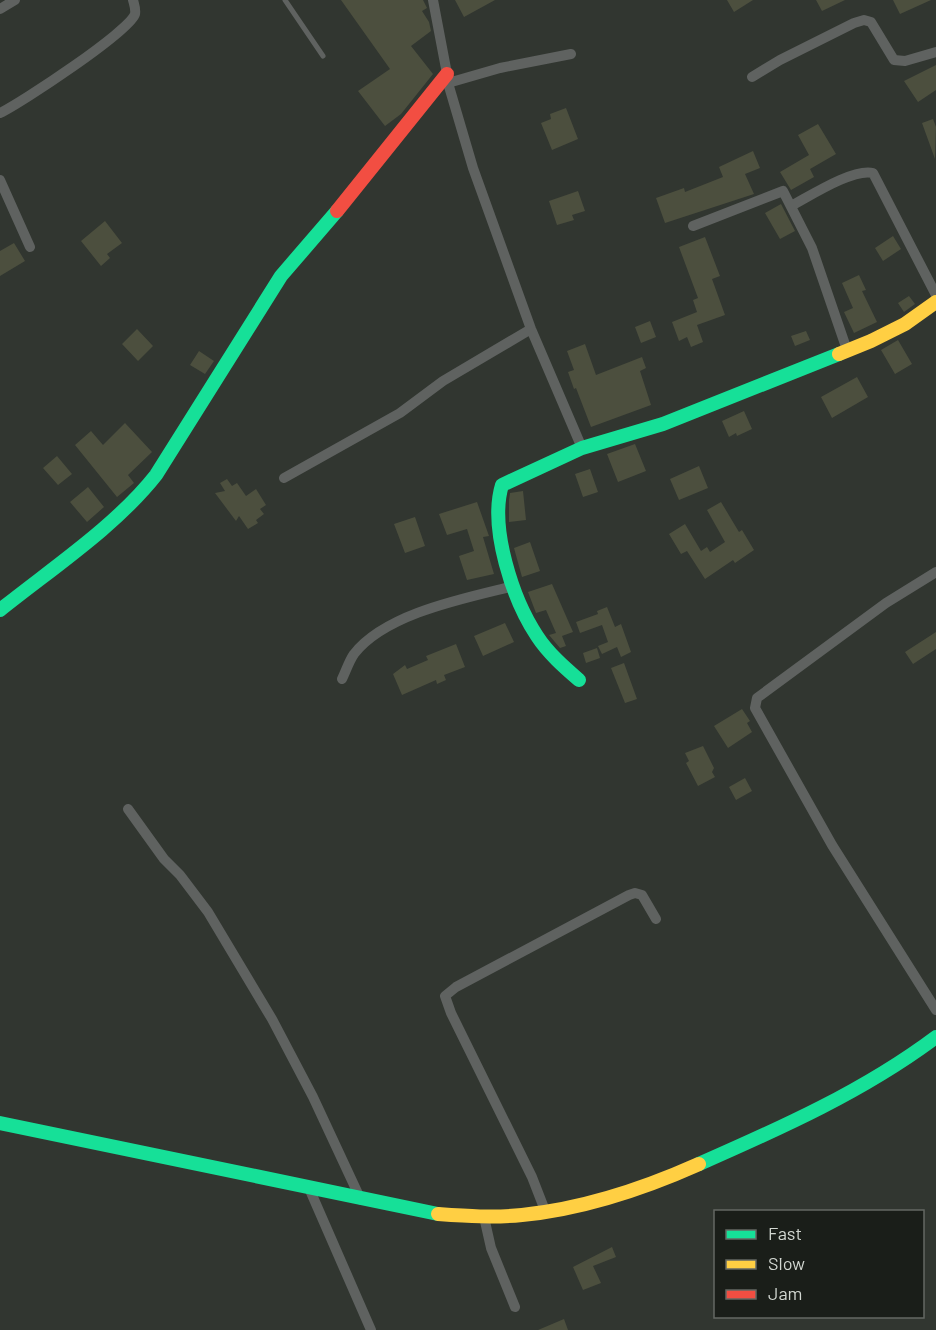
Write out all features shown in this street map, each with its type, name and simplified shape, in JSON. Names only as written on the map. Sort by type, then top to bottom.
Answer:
[{"type":"street","points":[[0,9],[15,0]]},
{"type":"street","points":[[0,113],[20,103],[67,71],[124,26],[135,15],[133,0]]},
{"type":"street","points":[[434,0],[448,79],[473,168],[531,329],[582,448]]},
{"type":"street","points":[[752,77],[780,60],[864,20],[871,22],[894,60],[905,62],[936,52]]},
{"type":"street","points":[[0,610],[114,520],[142,493],[156,476],[202,399],[281,276],[448,79],[571,54]]},
{"type":"street","points":[[792,206],[850,176],[862,172],[873,173],[936,295]]},
{"type":"street","points":[[0,180],[30,247]]},
{"type":"street","points":[[693,226],[780,191],[785,193],[812,248],[848,350]]},
{"type":"street","points":[[579,680],[555,660],[532,629],[514,586],[499,533],[497,500],[502,484],[582,448],[663,424],[848,350],[905,324],[936,302]]},
{"type":"street","points":[[284,478],[400,413],[443,381],[531,329]]},
{"type":"street","points":[[936,572],[886,603],[757,698],[754,704],[832,845],[936,1010]]},
{"type":"street","points":[[342,679],[360,647],[405,618],[449,602],[514,586]]},
{"type":"street","points":[[128,809],[164,859],[180,874],[208,912],[272,1019],[313,1097],[361,1200]]},
{"type":"street","points":[[546,1213],[532,1177],[451,1013],[445,996],[456,987],[629,895],[635,893],[642,895],[656,919]]},
{"type":"street","points":[[0,1124],[361,1200],[440,1214],[484,1217],[546,1213],[590,1204],[623,1194],[717,1157],[864,1087],[936,1037]]},
{"type":"street","points":[[309,1188],[371,1330]]},
{"type":"street","points":[[484,1217],[492,1248],[515,1307]]},
{"type":"lane","points":[[285,0],[323,56]]},
{"type":"building","points":[[341,0],[423,0],[427,8],[422,11],[429,22],[431,31],[411,46],[433,74],[401,114],[385,126],[358,91],[390,69]]},
{"type":"building","points":[[455,0],[495,0],[464,17]]},
{"type":"building","points":[[727,0],[753,0],[734,12]]},
{"type":"building","points":[[816,0],[845,0],[822,11]]},
{"type":"building","points":[[893,0],[931,0],[900,14]]},
{"type":"building","points":[[936,65],[936,90],[918,102],[904,81]]},
{"type":"building","points":[[566,108],[578,139],[552,150],[541,123],[551,119],[550,114]]},
{"type":"building","points":[[933,119],[936,127],[935,159],[922,123]]},
{"type":"building","points":[[818,124],[836,154],[810,169],[814,177],[791,190],[780,172],[809,155],[798,135]]},
{"type":"building","points":[[753,151],[760,168],[745,174],[754,194],[665,223],[656,198],[684,188],[685,192],[723,177],[719,167]]},
{"type":"building","points":[[578,191],[585,211],[572,215],[574,220],[557,225],[549,201]]},
{"type":"building","points":[[781,204],[795,231],[780,239],[765,213]]},
{"type":"building","points":[[105,221],[122,243],[107,254],[110,258],[101,266],[81,241]]},
{"type":"building","points":[[893,236],[901,249],[883,261],[875,248]]},
{"type":"building","points":[[705,237],[720,276],[712,279],[725,315],[697,325],[703,342],[691,347],[687,337],[679,341],[672,322],[697,312],[693,300],[698,298],[679,247]]},
{"type":"building","points":[[14,243],[25,261],[0,276],[0,251]]},
{"type":"building","points":[[859,275],[866,290],[862,291],[877,322],[854,333],[844,312],[853,308],[842,283]]},
{"type":"building","points":[[909,296],[915,304],[904,312],[898,303]]},
{"type":"building","points":[[650,321],[656,337],[641,343],[635,327]]},
{"type":"building","points":[[137,329],[153,346],[138,361],[122,344]]},
{"type":"building","points":[[806,331],[810,340],[795,346],[791,336]]},
{"type":"building","points":[[898,340],[912,364],[895,374],[881,350]]},
{"type":"building","points":[[585,344],[596,375],[642,357],[646,368],[640,371],[651,405],[591,427],[568,372],[574,370],[567,351]]},
{"type":"building","points":[[199,351],[214,361],[205,374],[190,365]]},
{"type":"building","points":[[857,377],[868,397],[832,418],[821,397]]},
{"type":"building","points":[[744,411],[752,429],[729,437],[722,421]]},
{"type":"building","points":[[125,423],[152,452],[128,475],[134,483],[117,497],[75,445],[91,431],[103,445]]},
{"type":"building","points":[[635,444],[646,471],[618,482],[607,454]]},
{"type":"building","points":[[57,456],[72,474],[58,485],[43,468]]},
{"type":"building","points":[[699,466],[708,488],[679,500],[670,479]]},
{"type":"building","points":[[590,469],[598,492],[583,497],[575,474]]},
{"type":"building","points":[[227,479],[232,486],[237,483],[246,496],[256,489],[266,505],[260,509],[264,514],[256,520],[258,523],[248,529],[239,516],[236,521],[215,493],[225,491],[220,483]]},
{"type":"building","points":[[88,487],[104,507],[87,522],[70,502]]},
{"type":"building","points":[[523,491],[526,520],[509,522],[510,493]]},
{"type":"building","points":[[477,502],[489,536],[483,537],[494,574],[467,580],[459,556],[474,551],[467,529],[447,535],[439,514]]},
{"type":"building","points":[[721,502],[739,532],[742,530],[754,550],[735,563],[733,560],[705,579],[687,551],[681,554],[669,534],[685,524],[701,551],[707,547],[710,552],[725,542],[707,510]]},
{"type":"building","points":[[415,517],[425,546],[405,553],[394,524]]},
{"type":"building","points":[[530,542],[540,571],[522,577],[514,548]]},
{"type":"building","points":[[552,584],[573,632],[562,636],[566,646],[560,648],[549,635],[556,633],[546,610],[536,613],[528,592]]},
{"type":"building","points":[[607,607],[615,627],[621,624],[631,652],[621,657],[617,647],[602,654],[598,646],[608,642],[602,625],[580,633],[576,622],[598,614],[597,611]]},
{"type":"building","points":[[505,623],[514,642],[483,656],[474,636]]},
{"type":"building","points":[[936,632],[936,649],[913,664],[905,652]]},
{"type":"building","points":[[456,644],[465,667],[444,675],[446,680],[437,684],[436,680],[402,695],[393,674],[405,665],[407,669],[428,660],[426,656]]},
{"type":"building","points":[[597,648],[600,658],[586,663],[583,653]]},
{"type":"building","points":[[624,663],[637,699],[625,703],[611,668]]},
{"type":"building","points":[[742,709],[750,721],[747,723],[752,732],[728,748],[714,726]]},
{"type":"building","points":[[703,746],[714,768],[712,772],[715,777],[698,786],[686,763],[689,761],[685,753]]},
{"type":"building","points":[[745,778],[752,791],[736,800],[729,787]]},
{"type":"building","points":[[612,1247],[616,1257],[593,1266],[601,1283],[583,1290],[573,1267]]},
{"type":"building","points":[[564,1319],[568,1330],[538,1330]]},
{"type":"traffic: fast","points":[[0,610],[103,529],[140,494],[156,475],[281,276],[337,211]]},
{"type":"traffic: fast","points":[[579,680],[556,660],[541,642],[528,621],[512,584],[501,542],[499,502],[502,485],[582,448],[663,424],[839,354]]},
{"type":"traffic: fast","points":[[699,1164],[791,1122],[851,1091],[880,1075],[936,1037]]},
{"type":"traffic: fast","points":[[0,1123],[438,1214]]},
{"type":"traffic: slow","points":[[839,354],[905,324],[936,302]]},
{"type":"traffic: slow","points":[[438,1214],[501,1216],[568,1208],[634,1190],[699,1164]]},
{"type":"traffic: jam","points":[[337,211],[447,74]]}]
